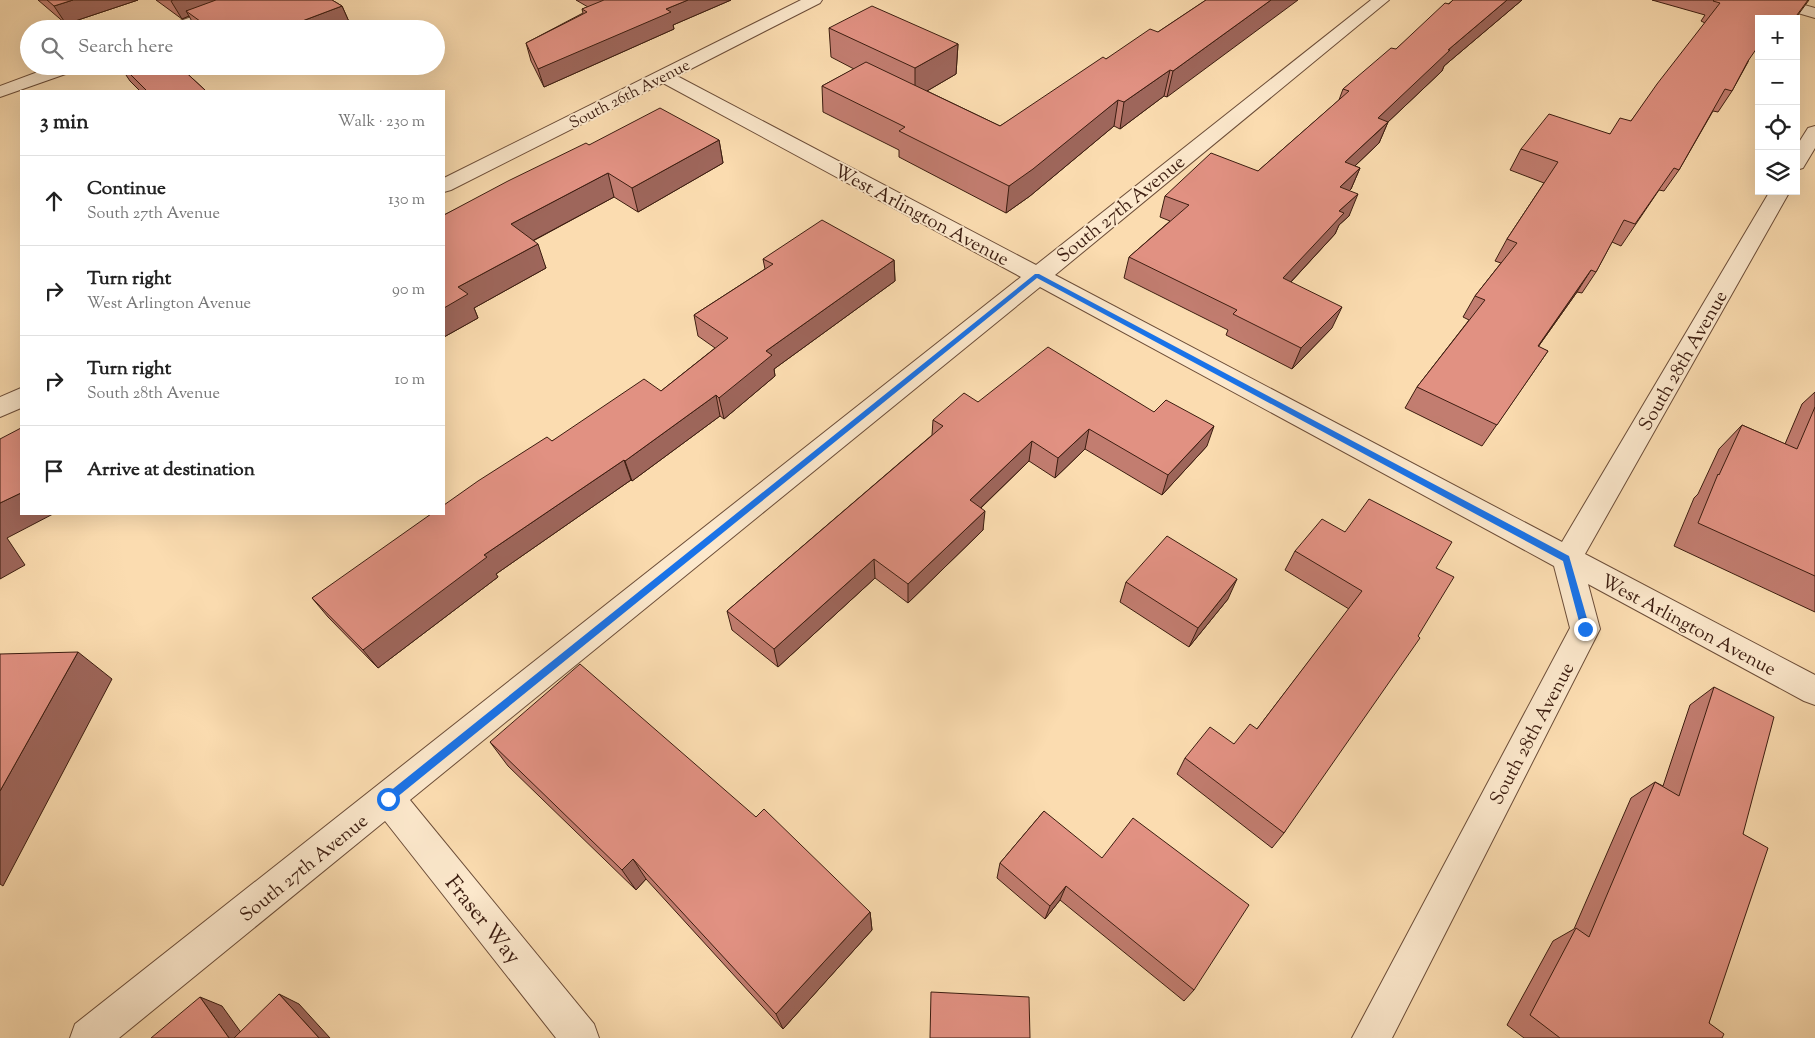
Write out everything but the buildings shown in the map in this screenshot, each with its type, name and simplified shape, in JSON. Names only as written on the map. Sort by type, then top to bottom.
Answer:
[{"type":"street","points":[[200,20],[254,0]]},
{"type":"street","name":"South 26th Avenue","points":[[445,186],[814,0]]},
{"type":"street","name":"South 27th Avenue","points":[[89,1038],[1381,0]]},
{"type":"street","points":[[1769,0],[1815,13]]},
{"type":"street","points":[[0,92],[46,75]]},
{"type":"street","name":"West Arlington Avenue","points":[[664,76],[1815,691]]},
{"type":"street","points":[[1800,157],[1815,132]]},
{"type":"street","name":"South 28th Avenue","points":[[1371,1038],[1585,629],[1566,559],[1778,195]]},
{"type":"street","points":[[0,408],[20,398]]},
{"type":"street","name":"Fraser Way","points":[[388,799],[580,1038]]},
{"type":"route","points":[[388,799],[1037,275],[1566,559],[1585,629]]}]
